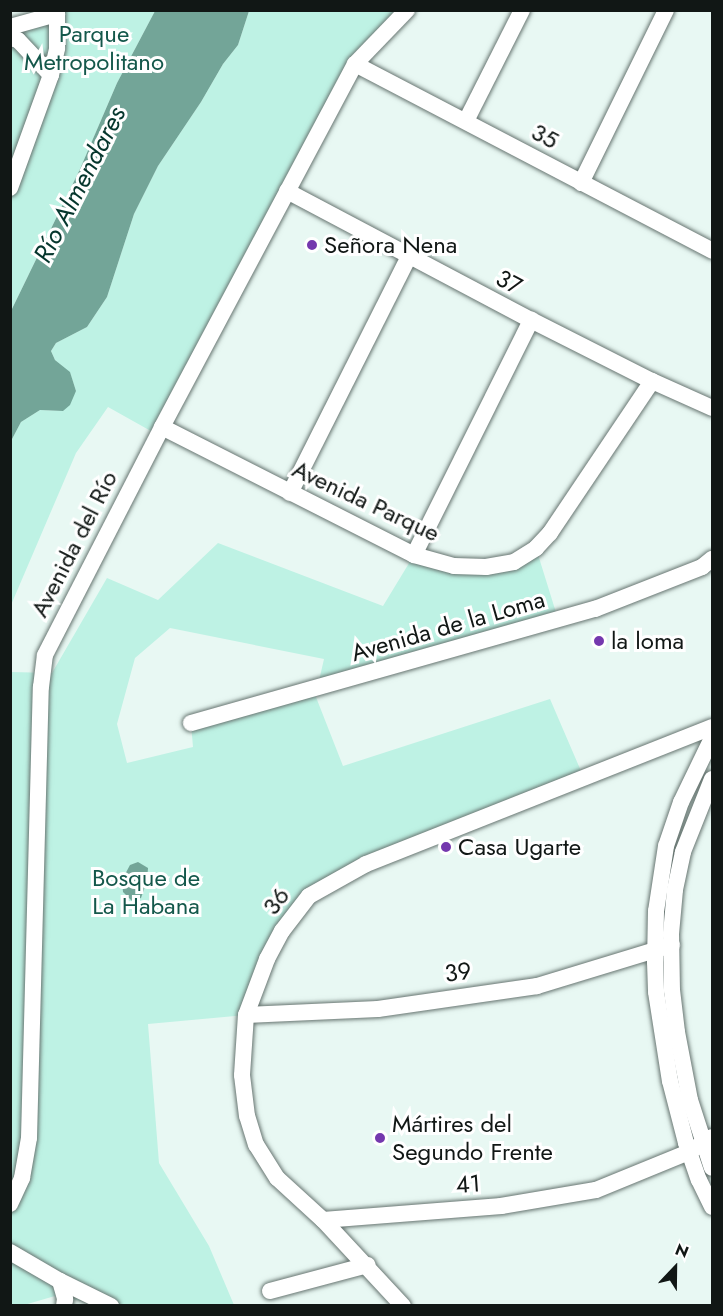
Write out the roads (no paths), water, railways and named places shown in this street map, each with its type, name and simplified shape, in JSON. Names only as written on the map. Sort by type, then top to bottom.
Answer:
[{"type":"street","name":"Avenida del Río","points":[[10,1204],[22,1178],[29,1138],[42,687],[45,655],[162,427],[355,64],[406,10]]},
{"type":"street","points":[[466,121],[522,10]]},
{"type":"street","points":[[581,183],[666,10]]},
{"type":"street","points":[[10,27],[57,12],[57,48],[51,75],[10,188]]},
{"type":"street","points":[[10,38],[24,45],[51,75]]},
{"type":"street","name":"35","points":[[355,64],[712,251]]},
{"type":"street","name":"37","points":[[287,191],[531,320],[652,381],[712,408]]},
{"type":"street","points":[[290,493],[409,256]]},
{"type":"street","points":[[414,555],[531,320]]},
{"type":"street","name":"Avenida Parque","points":[[162,427],[414,555],[454,566],[486,567],[514,562],[536,548],[568,510],[652,381]]},
{"type":"street","name":"Avenida de la Loma","points":[[191,723],[595,609],[702,567],[712,559]]},
{"type":"street","name":"36","points":[[403,1305],[322,1220],[276,1178],[256,1145],[247,1116],[242,1075],[246,1015],[267,959],[282,931],[309,896],[366,864],[712,727]]},
{"type":"street","points":[[684,739],[711,742],[681,802],[666,846],[659,887],[663,947],[672,990],[673,1055],[712,1168]]},
{"type":"street","points":[[663,947],[683,852],[712,779]]},
{"type":"street","points":[[666,846],[683,852]]},
{"type":"street","name":"39","points":[[246,1015],[378,1009],[537,987],[663,947]]},
{"type":"street","points":[[702,1144],[712,1208]]},
{"type":"street","name":"41","points":[[322,1220],[501,1206],[596,1190],[702,1144]]},
{"type":"street","points":[[10,1252],[106,1304]]},
{"type":"street","points":[[270,1291],[368,1266]]},
{"type":"street","points":[[60,1281],[65,1299],[64,1305]]},
{"type":"street","points":[[74,1305],[88,1301],[106,1304]]},
{"type":"water","name":"Río Almendares","points":[[155,11],[249,11],[238,45],[223,64],[201,102],[158,166],[134,214],[107,297],[87,327],[56,343],[51,351],[55,360],[70,372],[76,391],[70,405],[63,411],[40,410],[21,422],[11,441],[11,311],[80,169],[117,83]]},
{"type":"water","points":[[138,862],[148,868],[147,881],[141,898],[132,901],[123,892],[122,880],[130,865]]},
{"type":"place","name":"Señora Nena","points":[[312,245]]},
{"type":"place","name":"la loma","points":[[599,641]]},
{"type":"place","name":"Casa Ugarte","points":[[446,847]]},
{"type":"place","name":"Mártires del Segundo Frente","points":[[380,1138]]},
{"type":"park label","name":"Parque Metropolitano","points":[[94,48]]},
{"type":"park label","name":"Bosque de La Habana","points":[[146,892]]}]
